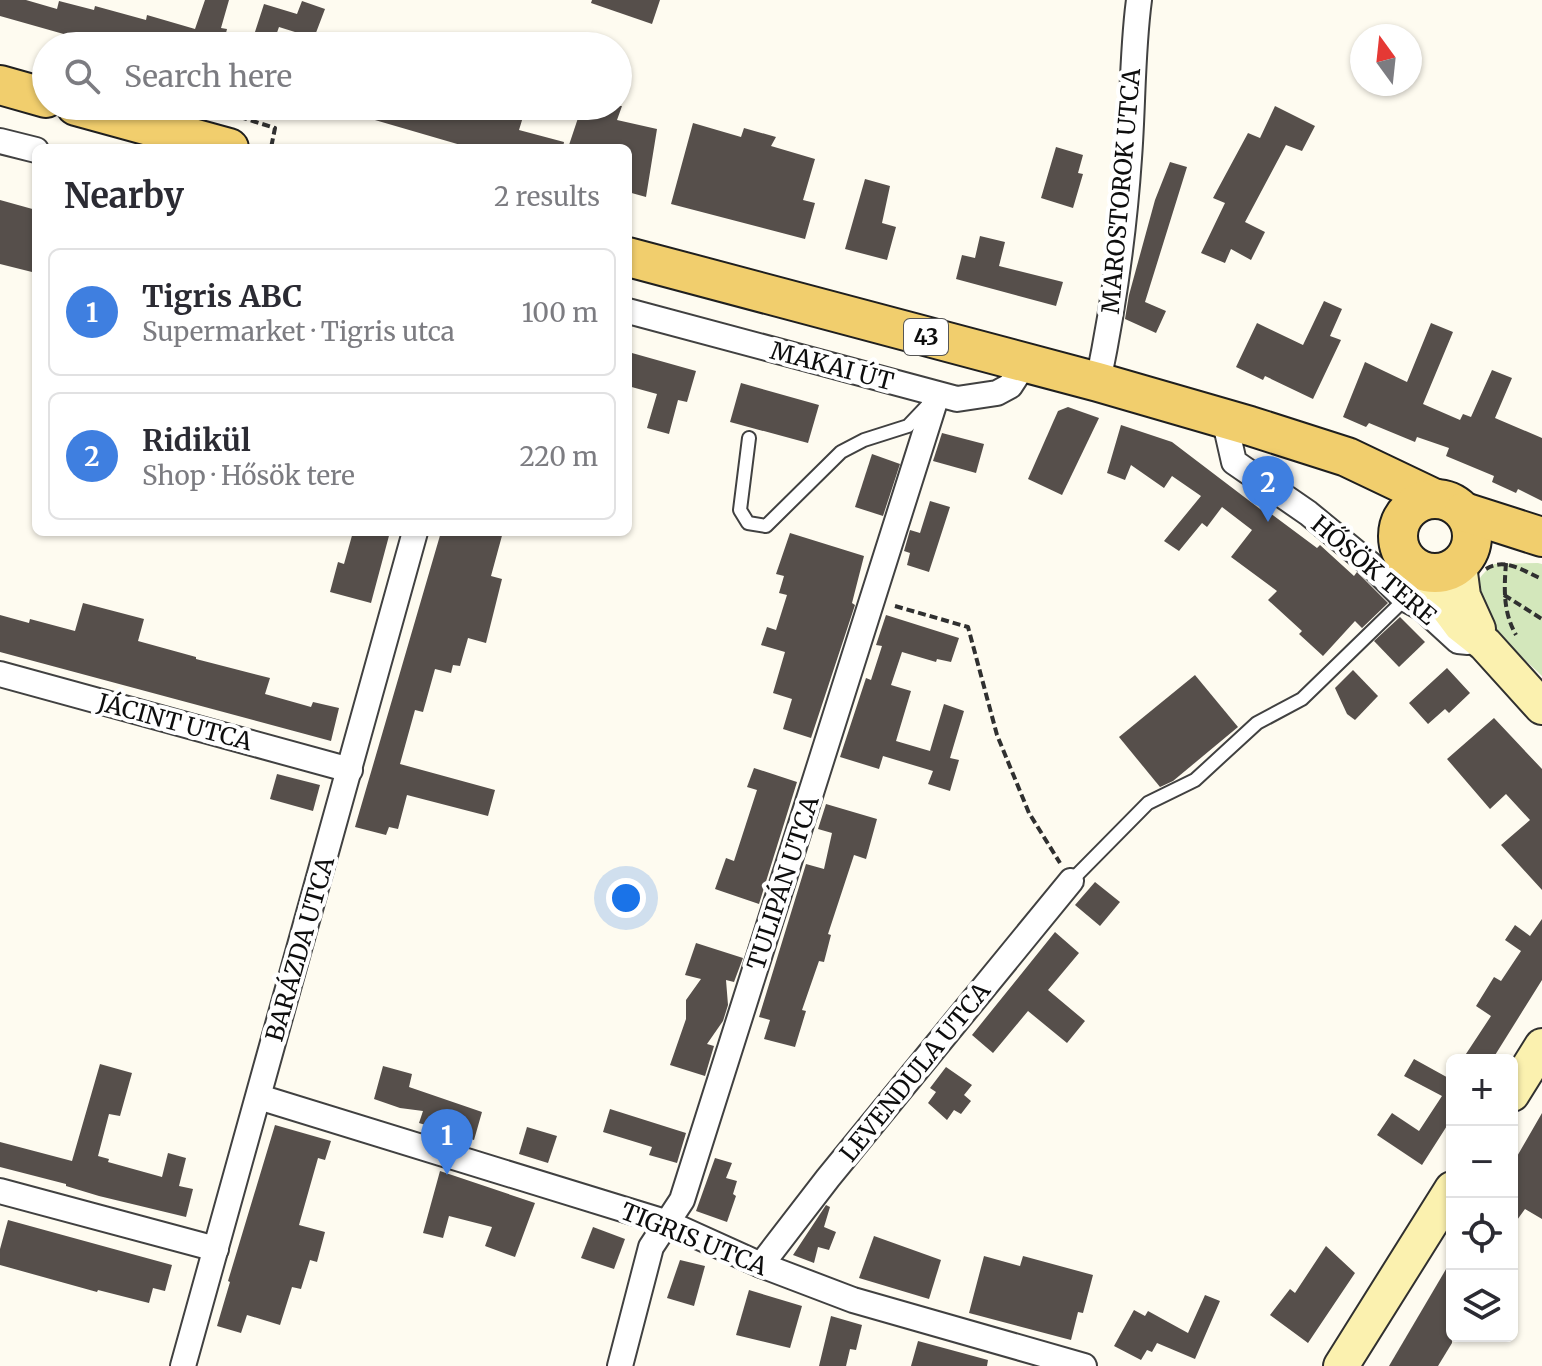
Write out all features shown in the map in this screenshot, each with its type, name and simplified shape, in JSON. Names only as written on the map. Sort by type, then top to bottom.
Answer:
[{"type":"main road","points":[[0,85],[32,94]]},
{"type":"main road","points":[[127,120],[214,144]]},
{"type":"main road","name":"43","points":[[632,258],[1224,418],[1347,457],[1449,505],[1542,537]]},
{"type":"main road","name":"43","points":[[1316,449],[1379,499],[1398,534],[1412,584]]},
{"type":"main road","points":[[1398,534],[1405,514],[1422,500],[1449,505],[1469,520],[1473,538],[1463,596],[1485,644]]},
{"type":"main road","points":[[1542,550],[1494,548],[1468,565],[1433,573],[1412,584],[1485,644],[1542,707]]},
{"type":"main road","points":[[1518,1084],[1542,1046]]},
{"type":"main road","points":[[1341,1366],[1446,1198]]},
{"type":"street","name":"MAROSTOROK UTCA","points":[[1098,382],[1119,252],[1129,160],[1139,0]]},
{"type":"street","points":[[0,141],[32,149]]},
{"type":"street","name":"MAKAI ÚT","points":[[632,312],[957,399],[997,393],[1010,386],[1025,363]]},
{"type":"street","name":"TULIPÁN UTCA","points":[[620,1366],[651,1247],[682,1200],[937,395]]},
{"type":"street","name":"HŐSÖK TERE","points":[[1224,418],[1234,462],[1308,513],[1370,564],[1412,584]]},
{"type":"street","name":"BARÁZDA UTCA","points":[[183,1366],[414,536]]},
{"type":"street","name":"JÁCINT UTCA","points":[[0,674],[350,770]]},
{"type":"street","name":"LEVENDULA UTCA","points":[[761,1265],[828,1178],[1071,881]]},
{"type":"street","name":"TIGRIS UTCA","points":[[259,1097],[668,1223],[761,1265],[853,1300],[1084,1366]]},
{"type":"street","points":[[0,1191],[216,1249]]},
{"type":"lane","points":[[749,438],[740,510],[748,523],[766,526],[841,452],[864,440],[908,426],[937,395]]},
{"type":"lane","points":[[1071,881],[1148,803],[1195,780],[1257,723],[1302,699],[1412,584]]},
{"type":"path","points":[[250,120],[275,128],[272,144]]},
{"type":"path","points":[[1468,565],[1506,563],[1542,579]]},
{"type":"path","points":[[1506,563],[1504,595],[1509,623],[1520,641]]},
{"type":"path","points":[[1504,595],[1542,619]]},
{"type":"path","points":[[873,599],[968,627],[997,735],[1029,813],[1071,881]]},
{"type":"green space","points":[[1494,564],[1542,564],[1542,676],[1499,634],[1481,608],[1477,595],[1479,580]]},
{"type":"building","points":[[0,0],[26,0],[57,9],[59,1],[94,10],[95,6],[146,20],[147,15],[195,29],[205,0],[229,0],[221,28],[227,29],[226,32],[57,32],[0,16]]},
{"type":"building","points":[[592,0],[660,0],[652,24],[591,3]]},
{"type":"building","points":[[302,1],[325,9],[316,32],[295,32],[279,27],[277,32],[255,32],[264,4],[297,14]]},
{"type":"building","points":[[1275,106],[1315,126],[1302,151],[1286,145],[1245,222],[1265,232],[1251,260],[1231,249],[1225,263],[1201,253],[1225,203],[1213,198],[1248,133],[1260,138]]},
{"type":"building","points":[[375,120],[522,120],[519,130],[564,142],[564,144],[457,144]]},
{"type":"building","points":[[577,120],[617,120],[657,129],[646,197],[632,193],[632,144],[569,144]]},
{"type":"building","points":[[693,123],[741,137],[744,128],[776,137],[771,146],[815,159],[803,200],[815,203],[805,239],[671,204]]},
{"type":"building","points":[[1056,147],[1083,155],[1078,173],[1083,174],[1073,208],[1041,198]]},
{"type":"building","points":[[1170,162],[1187,167],[1145,302],[1166,311],[1156,333],[1125,319],[1155,200]]},
{"type":"building","points":[[865,179],[890,186],[882,223],[896,227],[887,260],[845,249]]},
{"type":"building","points":[[0,200],[32,209],[32,272],[0,264]]},
{"type":"building","points":[[980,236],[1005,242],[999,266],[1063,282],[1056,306],[956,279],[962,255],[975,258]]},
{"type":"building","points":[[1324,301],[1342,309],[1330,336],[1341,340],[1313,399],[1265,376],[1263,380],[1236,367],[1257,323],[1303,345]]},
{"type":"building","points":[[1431,323],[1453,332],[1423,404],[1460,420],[1463,414],[1471,417],[1492,370],[1512,378],[1495,418],[1542,438],[1542,501],[1518,489],[1516,493],[1492,482],[1494,476],[1446,456],[1449,448],[1417,437],[1415,442],[1369,423],[1366,427],[1343,417],[1365,362],[1407,382]]},
{"type":"building","points":[[632,353],[696,371],[687,402],[678,400],[669,434],[647,428],[657,394],[632,387]]},
{"type":"building","points":[[741,383],[819,405],[808,443],[730,422]]},
{"type":"building","points":[[1068,407],[1099,418],[1062,495],[1028,479],[1058,411]]},
{"type":"building","points":[[1121,425],[1172,442],[1264,512],[1266,510],[1317,548],[1320,545],[1354,576],[1357,572],[1388,603],[1362,628],[1355,621],[1323,656],[1299,634],[1302,631],[1268,600],[1277,591],[1231,557],[1252,530],[1222,507],[1207,527],[1202,523],[1179,551],[1164,541],[1201,496],[1172,476],[1164,488],[1131,465],[1125,480],[1107,473]]},
{"type":"building","points":[[942,433],[984,444],[976,473],[933,461]]},
{"type":"building","points":[[872,454],[900,464],[883,516],[855,507]]},
{"type":"building","points":[[930,501],[950,507],[929,572],[907,565],[910,553],[904,551],[910,530],[920,533]]},
{"type":"building","points":[[790,533],[864,556],[852,603],[855,605],[811,738],[783,729],[792,699],[773,693],[785,652],[761,645],[767,627],[776,630],[787,595],[779,593],[784,576],[776,574]]},
{"type":"building","points":[[352,536],[389,536],[371,603],[330,592],[338,562],[344,564]]},
{"type":"building","points":[[440,536],[502,536],[491,576],[502,579],[486,643],[468,638],[460,666],[453,665],[451,673],[435,669],[423,712],[415,710],[400,764],[495,790],[488,816],[407,795],[398,829],[389,827],[386,835],[355,827]]},
{"type":"building","points":[[83,603],[144,619],[138,641],[270,678],[265,694],[311,707],[313,702],[339,708],[331,741],[0,652],[0,615],[75,631]]},
{"type":"building","points":[[886,615],[959,638],[951,662],[937,659],[936,662],[902,652],[891,685],[911,691],[896,741],[930,751],[944,704],[964,711],[950,758],[959,760],[950,791],[928,784],[933,771],[883,756],[879,769],[840,757],[866,678],[871,680],[882,646],[876,645]]},
{"type":"building","points":[[1400,617],[1425,642],[1399,667],[1374,641]]},
{"type":"building","points":[[1447,668],[1470,693],[1449,713],[1445,709],[1428,724],[1409,703]]},
{"type":"building","points":[[1353,670],[1378,696],[1355,720],[1347,714],[1335,688]]},
{"type":"building","points":[[1195,675],[1238,727],[1173,781],[1160,787],[1119,737]]},
{"type":"building","points":[[1494,718],[1542,769],[1542,890],[1501,845],[1530,820],[1506,794],[1490,809],[1447,759]]},
{"type":"building","points":[[754,768],[797,782],[759,904],[715,889],[726,858],[734,861],[757,790],[747,787]]},
{"type":"building","points":[[277,774],[320,785],[313,811],[270,799]]},
{"type":"building","points":[[826,804],[877,819],[866,859],[854,855],[828,934],[831,935],[824,962],[819,961],[802,1010],[806,1011],[795,1047],[764,1039],[770,1020],[759,1017],[806,864],[824,869],[832,833],[818,829]]},
{"type":"building","points":[[1095,882],[1120,902],[1100,926],[1075,905]]},
{"type":"building","points":[[1542,919],[1542,980],[1496,1054],[1466,1054],[1491,1016],[1476,1006],[1494,977],[1501,981],[1521,951],[1505,940],[1515,925],[1530,936]]},
{"type":"building","points":[[1055,932],[1079,953],[1048,990],[1085,1021],[1067,1043],[1028,1011],[993,1053],[972,1035]]},
{"type":"building","points":[[696,943],[743,958],[734,982],[726,980],[728,1005],[723,1021],[707,1044],[714,1046],[705,1076],[670,1065],[686,1019],[686,1000],[701,979],[685,975]]},
{"type":"building","points":[[1414,1059],[1446,1077],[1446,1127],[1422,1165],[1377,1135],[1392,1113],[1419,1131],[1442,1096],[1404,1076]]},
{"type":"building","points":[[100,1064],[132,1073],[120,1116],[109,1114],[98,1156],[109,1159],[108,1162],[162,1177],[168,1153],[186,1158],[179,1186],[193,1189],[186,1217],[0,1167],[0,1142],[72,1161]]},
{"type":"building","points":[[383,1066],[412,1074],[409,1087],[482,1112],[474,1140],[419,1123],[423,1111],[400,1108],[374,1099]]},
{"type":"building","points":[[946,1067],[972,1085],[964,1095],[971,1101],[961,1114],[954,1110],[947,1120],[928,1103],[936,1092],[930,1088]]},
{"type":"building","points":[[610,1109],[686,1133],[677,1163],[649,1155],[652,1147],[603,1132]]},
{"type":"building","points":[[1542,1113],[1542,1219],[1525,1209],[1518,1219],[1518,1155]]},
{"type":"building","points":[[275,1125],[331,1141],[325,1160],[318,1158],[299,1225],[325,1232],[317,1262],[310,1260],[301,1289],[292,1287],[280,1325],[247,1315],[241,1333],[217,1326]]},
{"type":"building","points":[[527,1127],[557,1136],[548,1163],[519,1154]]},
{"type":"building","points":[[715,1158],[732,1163],[726,1178],[737,1181],[733,1194],[736,1196],[727,1222],[696,1211]]},
{"type":"building","points":[[440,1171],[535,1203],[515,1257],[485,1246],[492,1227],[449,1216],[443,1238],[423,1233]]},
{"type":"building","points":[[826,1205],[830,1207],[824,1227],[836,1232],[829,1250],[818,1247],[814,1263],[793,1255]]},
{"type":"building","points":[[8,1220],[172,1265],[165,1291],[153,1288],[149,1303],[0,1265],[0,1249]]},
{"type":"building","points":[[593,1227],[625,1239],[614,1269],[581,1258]]},
{"type":"building","points":[[874,1236],[941,1260],[929,1299],[859,1278]]},
{"type":"building","points":[[1326,1246],[1355,1273],[1308,1343],[1270,1315],[1290,1289],[1295,1293]]},
{"type":"building","points":[[984,1256],[1020,1266],[1023,1256],[1093,1275],[1083,1313],[1078,1312],[1071,1340],[969,1313]]},
{"type":"building","points":[[680,1260],[705,1266],[694,1306],[667,1298]]},
{"type":"building","points":[[1446,1269],[1446,1342],[1452,1343],[1438,1366],[1389,1366]]},
{"type":"building","points":[[749,1290],[802,1306],[790,1348],[736,1335]]},
{"type":"building","points":[[1205,1295],[1220,1301],[1195,1359],[1157,1343],[1152,1352],[1147,1350],[1141,1360],[1114,1346],[1134,1310],[1145,1316],[1148,1311],[1188,1333]]},
{"type":"building","points":[[831,1316],[862,1325],[856,1350],[850,1349],[846,1366],[819,1366]]},
{"type":"building","points":[[918,1341],[988,1360],[987,1366],[911,1366]]},
{"type":"place","name":"Ridikül","points":[[1268,522]]},
{"type":"place","name":"Tigris ABC","points":[[447,1175]]}]
